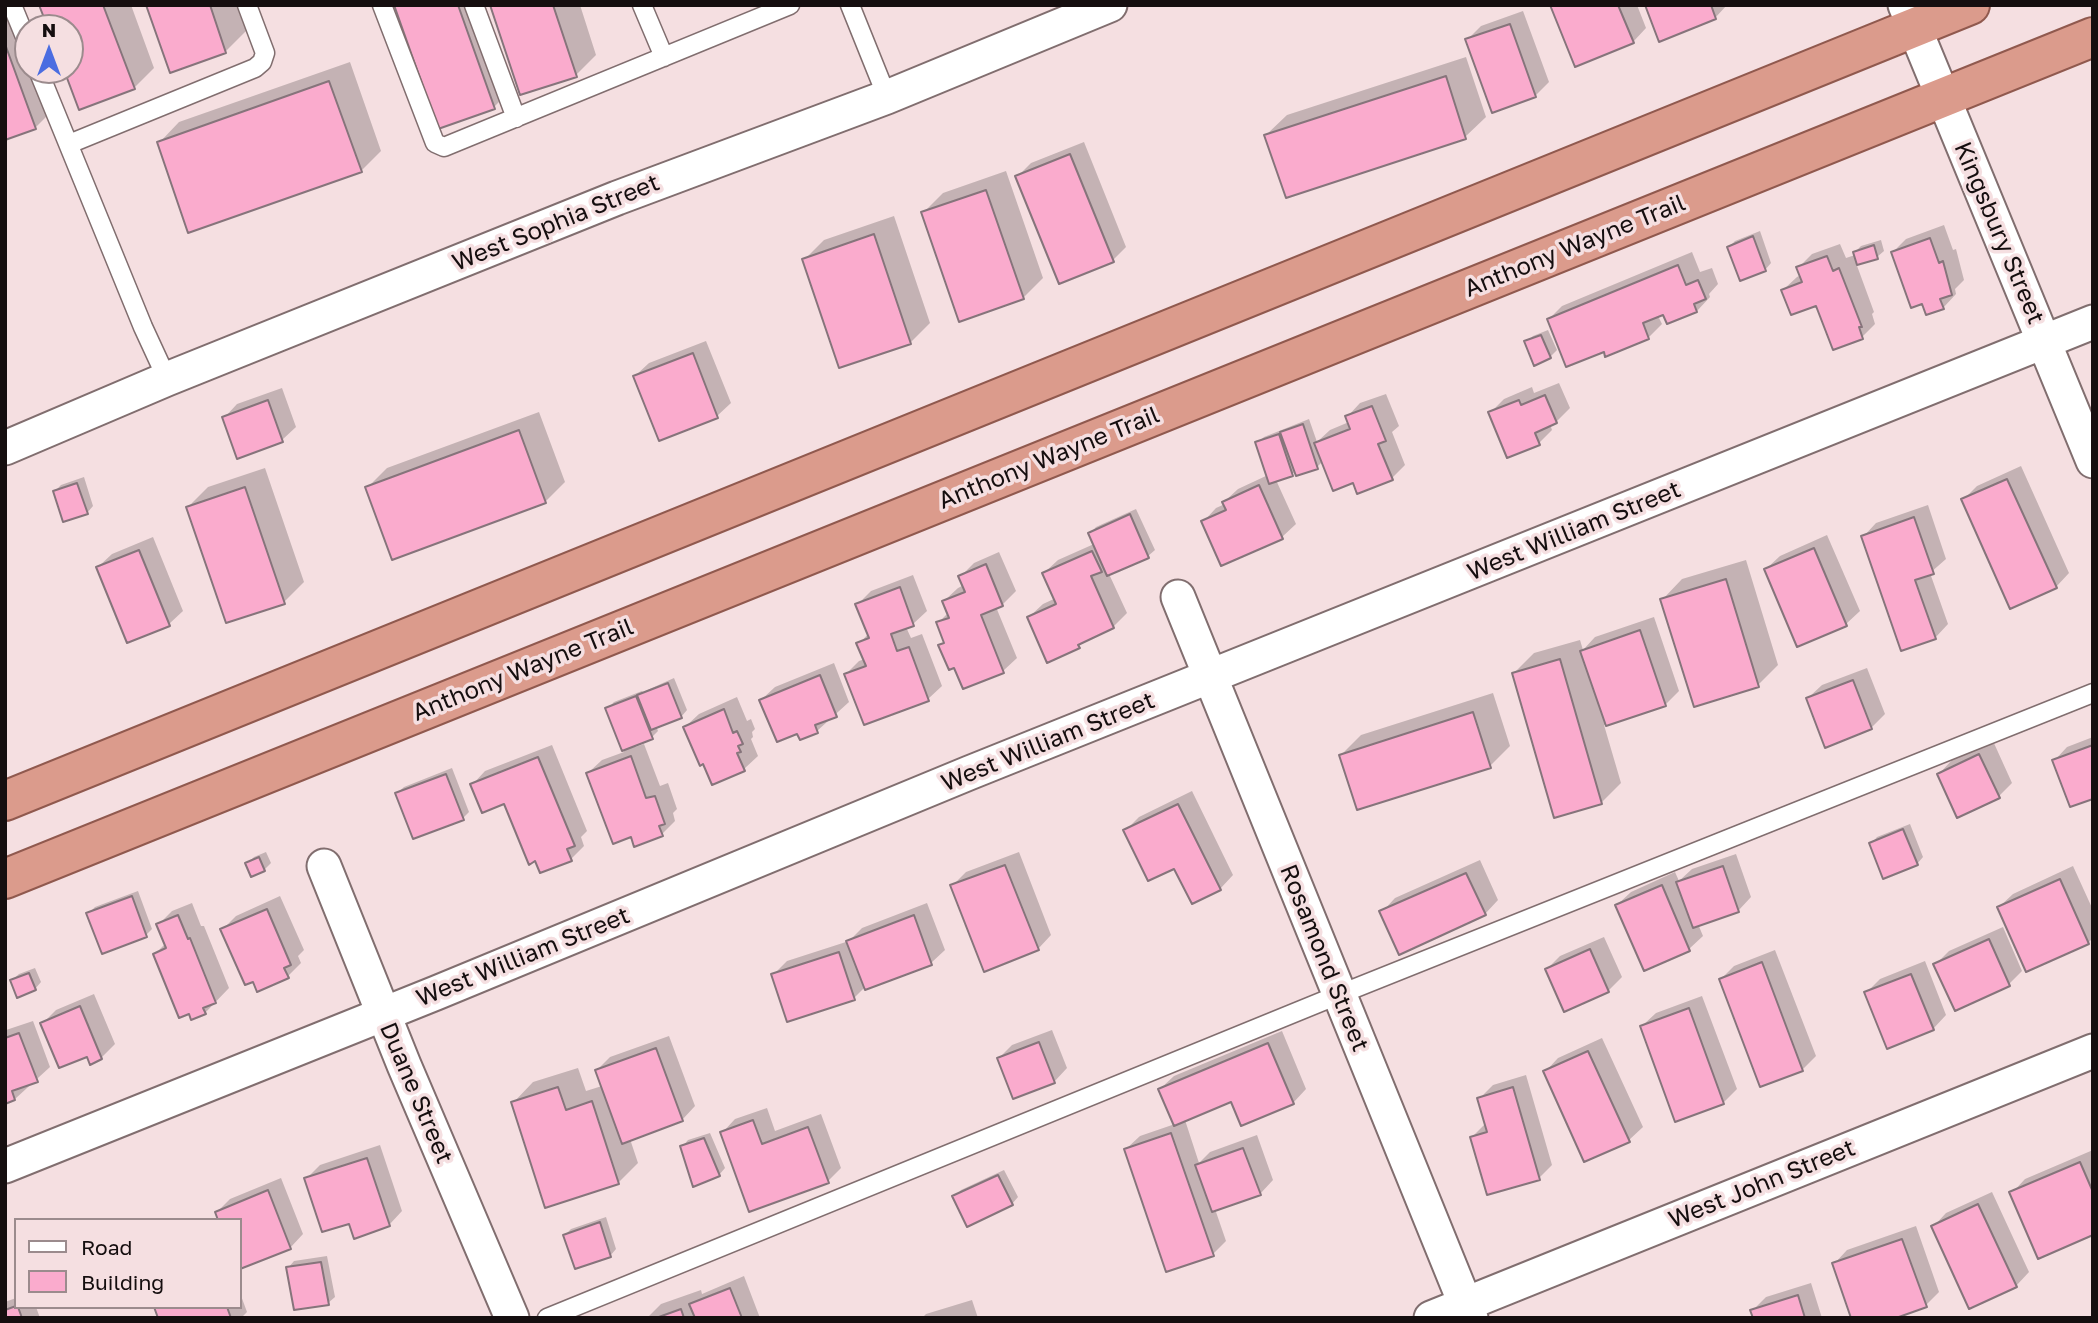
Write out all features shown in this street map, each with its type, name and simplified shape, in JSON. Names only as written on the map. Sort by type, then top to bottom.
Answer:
[{"type":"highway","points":[[5,801],[1909,17],[1970,5]]},
{"type":"highway","name":"Anthony Wayne Trail","points":[[5,879],[2093,37]]},
{"type":"street","name":"West Sophia Street","points":[[5,448],[167,379],[617,198],[887,97],[1110,5]]},
{"type":"street","name":"Kingsbury Street","points":[[1909,17],[2093,461]]},
{"type":"street","name":"West William Street","points":[[5,1166],[968,773],[2093,322]]},
{"type":"street","name":"Rosamond Street","points":[[1178,597],[1468,1311]]},
{"type":"street","name":"Duane Street","points":[[324,866],[383,1014],[512,1318]]},
{"type":"street","name":"West John Street","points":[[1431,1318],[1468,1311],[2093,1051]]},
{"type":"lane","points":[[69,144],[255,68],[262,62],[265,53],[247,5]]},
{"type":"lane","points":[[382,5],[435,144],[444,147],[790,5]]},
{"type":"lane","points":[[474,5],[516,118]]},
{"type":"lane","points":[[642,5],[664,57]]},
{"type":"lane","points":[[850,5],[887,97]]},
{"type":"lane","points":[[44,84],[143,327],[167,379]]},
{"type":"lane","points":[[547,1318],[1338,995],[2093,693]]},
{"type":"building","points":[[39,5],[103,5],[135,89],[79,110],[69,84],[84,84],[84,14],[43,14]]},
{"type":"building","points":[[146,5],[210,5],[226,53],[170,73]]},
{"type":"building","points":[[394,5],[458,5],[495,109],[438,129]]},
{"type":"building","points":[[490,5],[553,5],[577,77],[520,95]]},
{"type":"building","points":[[1550,5],[1618,5],[1634,43],[1575,67]]},
{"type":"building","points":[[1645,5],[1711,5],[1716,19],[1659,42]]},
{"type":"building","points":[[1510,24],[1536,97],[1492,113],[1465,39]]},
{"type":"building","points":[[5,44],[14,69],[14,84],[20,84],[36,129],[5,140]]},
{"type":"building","points":[[1446,76],[1466,139],[1286,198],[1264,135]]},
{"type":"building","points":[[329,81],[362,172],[188,233],[157,142]]},
{"type":"building","points":[[1070,154],[1114,262],[1059,284],[1015,176]]},
{"type":"building","points":[[986,190],[1024,299],[959,322],[921,212]]},
{"type":"building","points":[[874,234],[911,344],[839,368],[802,259]]},
{"type":"building","points":[[1753,236],[1766,271],[1740,281],[1727,247]]},
{"type":"building","points":[[1930,238],[1939,263],[1943,261],[1952,295],[1940,299],[1944,309],[1926,315],[1922,304],[1911,308],[1891,252]]},
{"type":"building","points":[[1874,245],[1878,259],[1857,265],[1853,252]]},
{"type":"building","points":[[1827,256],[1833,271],[1839,268],[1862,327],[1859,327],[1863,339],[1833,350],[1816,306],[1791,315],[1781,290],[1802,282],[1796,267]]},
{"type":"building","points":[[1678,265],[1686,285],[1698,280],[1706,299],[1694,304],[1697,312],[1667,324],[1663,315],[1643,323],[1649,339],[1605,357],[1604,352],[1566,367],[1547,319]]},
{"type":"building","points":[[1541,335],[1551,358],[1534,366],[1524,341]]},
{"type":"building","points":[[693,353],[718,418],[659,441],[633,376]]},
{"type":"building","points":[[1545,395],[1557,423],[1535,433],[1540,445],[1507,458],[1488,412],[1519,400],[1521,405]]},
{"type":"building","points":[[268,400],[283,442],[237,459],[222,417]]},
{"type":"building","points":[[1372,406],[1386,441],[1378,444],[1393,480],[1357,494],[1353,483],[1333,491],[1314,443],[1350,429],[1345,416]]},
{"type":"building","points":[[1303,424],[1318,469],[1296,476],[1280,432]]},
{"type":"building","points":[[519,430],[546,503],[392,560],[365,487]]},
{"type":"building","points":[[1279,434],[1293,476],[1269,484],[1255,442]]},
{"type":"building","points":[[2007,479],[2057,588],[2010,609],[1961,499]]},
{"type":"building","points":[[77,483],[88,514],[63,522],[53,491]]},
{"type":"building","points":[[1259,485],[1283,539],[1221,566],[1201,521],[1226,510],[1222,502]]},
{"type":"building","points":[[245,487],[285,604],[226,623],[186,507]]},
{"type":"building","points":[[1130,514],[1149,558],[1107,576],[1088,533]]},
{"type":"building","points":[[1914,517],[1934,574],[1915,580],[1936,639],[1901,651],[1861,536]]},
{"type":"building","points":[[1814,548],[1847,626],[1797,647],[1764,569]]},
{"type":"building","points":[[139,550],[170,626],[127,643],[96,567]]},
{"type":"building","points":[[1092,551],[1102,572],[1091,576],[1114,628],[1047,663],[1027,617],[1056,604],[1042,573]]},
{"type":"building","points":[[986,564],[1003,606],[981,615],[1004,673],[963,689],[954,668],[949,670],[938,645],[944,643],[936,622],[949,618],[942,601],[965,592],[958,576]]},
{"type":"building","points":[[1726,579],[1759,687],[1694,707],[1660,599]]},
{"type":"building","points":[[900,587],[914,626],[891,634],[897,651],[909,647],[929,701],[864,725],[844,674],[866,666],[856,643],[869,638],[855,604]]},
{"type":"building","points":[[1640,630],[1666,706],[1606,726],[1580,651]]},
{"type":"building","points":[[1560,659],[1602,804],[1554,818],[1512,673]]},
{"type":"building","points":[[820,675],[837,717],[815,725],[818,733],[800,740],[797,734],[777,742],[759,700]]},
{"type":"building","points":[[1853,680],[1872,729],[1825,748],[1806,698]]},
{"type":"building","points":[[668,683],[682,718],[651,730],[637,695]]},
{"type":"building","points":[[636,696],[653,739],[622,751],[605,708]]},
{"type":"building","points":[[724,709],[733,733],[737,731],[743,744],[738,746],[741,752],[737,753],[745,771],[712,785],[703,764],[700,766],[683,727]]},
{"type":"building","points":[[1473,712],[1491,768],[1357,810],[1339,755]]},
{"type":"building","points":[[2093,745],[2093,799],[2070,807],[2052,760]]},
{"type":"building","points":[[1979,754],[2000,798],[1957,818],[1937,774]]},
{"type":"building","points":[[631,756],[646,798],[655,796],[665,824],[659,826],[663,836],[634,847],[631,837],[613,844],[586,773]]},
{"type":"building","points":[[538,757],[575,846],[567,849],[572,861],[540,873],[535,861],[529,865],[504,804],[482,813],[470,784]]},
{"type":"building","points":[[446,774],[464,820],[413,839],[395,793]]},
{"type":"building","points":[[1178,804],[1221,890],[1192,904],[1174,869],[1148,881],[1123,830]]},
{"type":"building","points":[[1903,829],[1918,865],[1883,879],[1869,843]]},
{"type":"building","points":[[259,857],[265,871],[251,877],[245,863]]},
{"type":"building","points":[[1005,865],[1039,950],[984,972],[950,885]]},
{"type":"building","points":[[1723,866],[1739,912],[1693,928],[1676,882]]},
{"type":"building","points":[[1466,873],[1486,915],[1399,955],[1379,911]]},
{"type":"building","points":[[2060,879],[2089,944],[2026,972],[1997,907]]},
{"type":"building","points":[[1662,885],[1690,951],[1644,971],[1615,905]]},
{"type":"building","points":[[132,896],[147,937],[102,954],[86,913]]},
{"type":"building","points":[[267,909],[291,965],[284,968],[289,978],[257,992],[253,982],[245,985],[220,929]]},
{"type":"building","points":[[178,915],[216,1003],[203,1008],[206,1014],[191,1020],[189,1014],[179,1018],[153,954],[166,948],[156,924]]},
{"type":"building","points":[[914,915],[932,965],[865,990],[846,941]]},
{"type":"building","points":[[1989,939],[2010,986],[1955,1011],[1933,964]]},
{"type":"building","points":[[1590,949],[1609,992],[1564,1012],[1545,969]]},
{"type":"building","points":[[839,952],[855,1000],[787,1022],[771,974]]},
{"type":"building","points":[[1762,962],[1803,1071],[1760,1087],[1719,979]]},
{"type":"building","points":[[29,973],[36,990],[17,998],[10,980]]},
{"type":"building","points":[[1911,974],[1934,1030],[1887,1049],[1864,992]]},
{"type":"building","points":[[80,1006],[102,1059],[90,1065],[87,1057],[59,1068],[40,1023]]},
{"type":"building","points":[[1689,1008],[1724,1104],[1675,1122],[1640,1026]]},
{"type":"building","points":[[19,1033],[38,1082],[12,1091],[15,1100],[5,1104],[5,1038]]},
{"type":"building","points":[[1039,1042],[1055,1083],[1013,1099],[997,1058]]},
{"type":"building","points":[[1268,1043],[1294,1104],[1241,1126],[1231,1102],[1174,1126],[1158,1089]]},
{"type":"building","points":[[656,1048],[683,1121],[622,1144],[595,1070]]},
{"type":"building","points":[[1588,1051],[1630,1142],[1584,1162],[1543,1071]]},
{"type":"building","points":[[558,1087],[566,1110],[592,1101],[619,1184],[545,1208],[511,1102]]},
{"type":"building","points":[[1513,1087],[1540,1180],[1487,1195],[1470,1137],[1487,1132],[1477,1098]]},
{"type":"building","points":[[753,1120],[762,1144],[808,1127],[829,1183],[749,1212],[720,1132]]},
{"type":"building","points":[[1171,1133],[1214,1256],[1166,1272],[1124,1149]]},
{"type":"building","points":[[704,1138],[720,1176],[693,1187],[680,1146]]},
{"type":"building","points":[[1243,1148],[1261,1195],[1212,1212],[1195,1165]]},
{"type":"building","points":[[367,1158],[390,1226],[354,1239],[349,1224],[322,1232],[304,1178]]},
{"type":"building","points":[[2080,1162],[2093,1192],[2093,1235],[2038,1259],[2009,1192]]},
{"type":"building","points":[[998,1175],[1013,1205],[967,1227],[952,1196]]},
{"type":"building","points":[[268,1190],[291,1249],[242,1268],[242,1218],[217,1218],[215,1212]]},
{"type":"building","points":[[1978,1204],[2017,1287],[1969,1309],[1931,1226]]},
{"type":"building","points":[[600,1222],[611,1257],[575,1269],[563,1235]]},
{"type":"building","points":[[1902,1239],[1927,1307],[1896,1318],[1851,1318],[1832,1263]]},
{"type":"building","points":[[321,1262],[329,1305],[294,1310],[286,1267]]},
{"type":"building","points":[[730,1288],[742,1318],[695,1318],[689,1304]]},
{"type":"building","points":[[1798,1295],[1805,1318],[1753,1318],[1750,1310]]},
{"type":"building","points":[[14,1307],[19,1309],[22,1318],[5,1318],[5,1310]]},
{"type":"building","points":[[155,1309],[228,1309],[231,1318],[158,1318]]},
{"type":"building","points":[[681,1309],[684,1318],[656,1318]]}]
